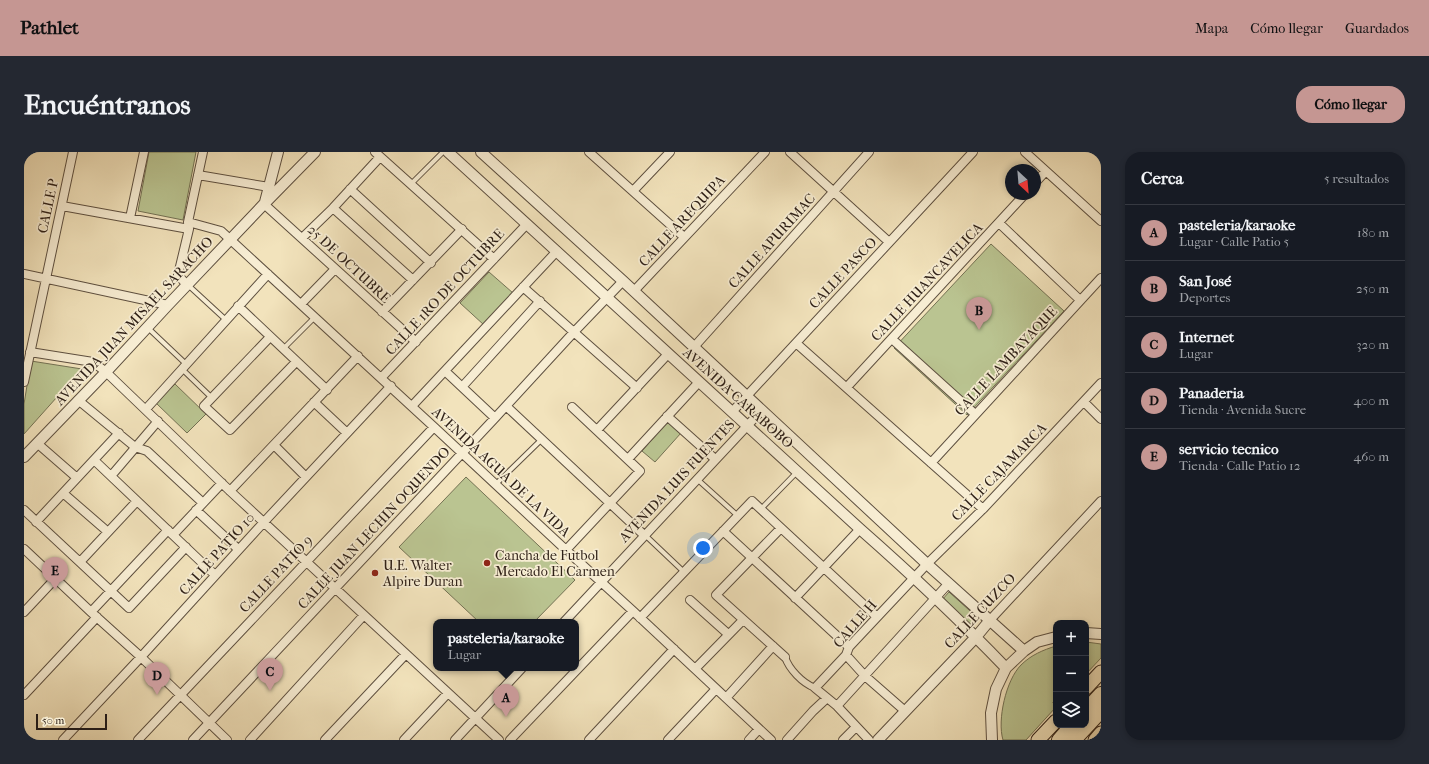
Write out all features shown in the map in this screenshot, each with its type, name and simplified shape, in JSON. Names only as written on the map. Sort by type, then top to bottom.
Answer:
[{"type":"highway","points":[[1089,707],[1101,694]]},
{"type":"highway","points":[[1074,740],[1101,711]]},
{"type":"highway","points":[[1058,740],[1069,728]]},
{"type":"main road","points":[[1089,685],[1101,672]]},
{"type":"main road","points":[[1038,740],[1053,724]]},
{"type":"main road","points":[[1095,740],[1101,733]]},
{"type":"street","name":"CALLE P","points":[[24,382],[73,152]]},
{"type":"street","points":[[130,218],[144,152]]},
{"type":"street","points":[[187,285],[178,275],[203,152]]},
{"type":"street","name":"AVENIDA JUAN MISAEL SARACHO","points":[[264,204],[278,152]]},
{"type":"street","name":"AVENIDA JUAN MISAEL SARACHO","points":[[24,457],[315,152]]},
{"type":"street","name":"AVENIDA CARABOBO","points":[[448,152],[860,529],[915,577],[1006,668]]},
{"type":"street","name":"AVENIDA CARABOBO","points":[[481,152],[634,291],[927,564],[1024,651]]},
{"type":"street","points":[[589,152],[684,237]]},
{"type":"street","points":[[633,191],[670,152]]},
{"type":"street","name":"CALLE AREQUIPA","points":[[634,291],[765,152]]},
{"type":"street","points":[[790,152],[889,242]]},
{"type":"street","name":"CALLE APURIMAC","points":[[694,347],[869,152]]},
{"type":"street","name":"CALLE PASCO","points":[[732,412],[973,152]]},
{"type":"street","points":[[1025,152],[1101,220]]},
{"type":"street","points":[[302,238],[333,208],[377,155],[494,259]]},
{"type":"street","points":[[1041,177],[1046,172]]},
{"type":"street","points":[[198,175],[269,186]]},
{"type":"street","points":[[350,189],[431,263]]},
{"type":"street","name":"CALLE HUANCAVELICA","points":[[847,387],[1020,200]]},
{"type":"street","name":"25 DE OCTUBRE","points":[[264,204],[416,342]]},
{"type":"street","name":"AVENIDA AGUA DE LA VIDA","points":[[62,206],[130,218],[221,231],[391,386],[495,485],[600,582],[634,611],[771,740]]},
{"type":"street","points":[[333,208],[413,280]]},
{"type":"street","points":[[999,223],[1080,300]]},
{"type":"street","name":"CALLE 1RO DE OCTUBRE","points":[[381,378],[527,224]]},
{"type":"street","points":[[382,312],[431,263],[462,229]]},
{"type":"street","points":[[412,406],[557,251]]},
{"type":"street","points":[[301,304],[335,269]]},
{"type":"street","points":[[24,274],[168,305]]},
{"type":"street","points":[[146,409],[268,274]]},
{"type":"street","name":"CALLE LAMBAYAQUE","points":[[931,463],[1101,278]]},
{"type":"street","name":"CALLE JUAN LECHIN OQUENDO","points":[[193,740],[623,281]]},
{"type":"street","points":[[524,287],[637,388]]},
{"type":"street","points":[[462,387],[540,301]]},
{"type":"street","points":[[238,306],[327,390]]},
{"type":"street","points":[[270,337],[204,406],[230,430],[296,362]]},
{"type":"street","points":[[892,339],[975,414]]},
{"type":"street","points":[[796,343],[983,510]]},
{"type":"street","points":[[30,352],[93,362],[106,372],[230,491],[499,740]]},
{"type":"street","points":[[597,430],[668,354]]},
{"type":"street","points":[[230,491],[358,356]]},
{"type":"street","points":[[445,371],[495,418]]},
{"type":"street","points":[[628,459],[699,382]]},
{"type":"street","name":"CALLE CAJAMARCA","points":[[915,577],[983,510],[1101,383]]},
{"type":"street","name":"CALLE PATIO 10","points":[[63,740],[141,657],[238,549],[391,386]]},
{"type":"street","points":[[78,400],[135,447],[147,451],[203,503]]},
{"type":"street","points":[[314,402],[347,433]]},
{"type":"street","points":[[1084,402],[1101,419]]},
{"type":"street","points":[[506,406],[644,535]]},
{"type":"street","points":[[566,550],[640,471],[572,407]]},
{"type":"street","name":"AVENIDA LUIS FUENTES","points":[[567,619],[762,410]]},
{"type":"street","points":[[667,416],[715,460]]},
{"type":"street","points":[[111,476],[158,421]]},
{"type":"street","name":"CALLE PATIO 9","points":[[138,740],[434,427]]},
{"type":"street","points":[[36,522],[119,433]]},
{"type":"street","points":[[38,444],[77,478]]},
{"type":"street","points":[[274,445],[306,477]]},
{"type":"street","points":[[94,460],[215,575]]},
{"type":"street","points":[[24,695],[94,614],[111,591],[170,533],[196,510],[222,483]]},
{"type":"street","points":[[63,493],[108,532]]},
{"type":"street","points":[[80,562],[137,501]]},
{"type":"street","points":[[640,618],[752,501],[877,617]]},
{"type":"street","name":"CALLE CUZCO","points":[[878,740],[976,637],[1101,501]]},
{"type":"street","points":[[24,510],[129,608],[186,547]]},
{"type":"street","points":[[196,510],[238,549]]},
{"type":"street","points":[[781,528],[716,595],[785,657],[789,666],[799,677],[837,706],[869,740]]},
{"type":"street","points":[[795,598],[860,529]]},
{"type":"street","points":[[723,531],[795,598],[847,651],[865,676],[906,711]]},
{"type":"street","points":[[24,549],[141,657],[227,740]]},
{"type":"street","name":"CALLE H","points":[[815,688],[877,617],[915,577]]},
{"type":"street","points":[[24,612],[55,579]]},
{"type":"street","points":[[837,706],[949,583]]},
{"type":"street","points":[[690,600],[728,634]]},
{"type":"street","points":[[579,668],[634,611]]},
{"type":"street","points":[[250,740],[364,615]]},
{"type":"street","points":[[695,669],[743,620]]},
{"type":"street","points":[[1089,633],[1101,634]]},
{"type":"street","points":[[992,740],[992,707],[996,689],[1006,668],[1024,651],[1037,642],[1053,638]]},
{"type":"street","points":[[726,698],[773,646]]},
{"type":"street","points":[[590,740],[674,650]]},
{"type":"street","points":[[325,740],[406,654]]},
{"type":"street","points":[[455,740],[519,671]]},
{"type":"street","points":[[510,740],[576,671]]},
{"type":"street","points":[[668,740],[716,689]]},
{"type":"street","points":[[404,740],[448,693]]},
{"type":"street","points":[[787,740],[827,698]]},
{"type":"street","points":[[844,740],[856,727]]},
{"type":"street","points":[[749,740],[760,729]]},
{"type":"lane","points":[[411,185],[444,152]]},
{"type":"lane","points":[[187,285],[226,320]]},
{"type":"lane","points":[[283,349],[315,317]]},
{"type":"lane","points":[[147,327],[213,398]]},
{"type":"lane","points":[[495,485],[542,439]]},
{"type":"lane","points":[[762,509],[798,472]]},
{"type":"lane","points":[[697,479],[738,516]]},
{"type":"lane","points":[[644,535],[684,572]]},
{"type":"green space","points":[[149,152],[196,152],[183,220],[138,211]]},
{"type":"green space","points":[[991,244],[1064,311],[967,415],[894,348]]},
{"type":"green space","points":[[489,272],[513,293],[484,325],[460,303]]},
{"type":"green space","points":[[31,361],[82,369],[24,434],[24,404]]},
{"type":"green space","points":[[175,384],[206,414],[187,433],[156,403]]},
{"type":"green space","points":[[668,421],[681,433],[655,462],[642,451]]},
{"type":"green space","name":"Cancha de Futbol Mercado El Carmen","points":[[466,477],[575,580],[537,619],[476,619],[399,547]]},
{"type":"green space","points":[[949,592],[979,619],[972,626],[942,600]]},
{"type":"green space","points":[[1089,642],[1101,644],[1101,658],[1089,671]]},
{"type":"green space","points":[[1053,647],[1053,710],[1026,740],[1003,740],[1001,732],[1002,711],[1011,680],[1025,661],[1042,651]]},
{"type":"place","name":"San José","points":[[979,330]]},
{"type":"place","name":"Cancha de Futbol Mercado El Carmen","points":[[487,563]]},
{"type":"place","name":"U.E. Walter Alpire Duran","points":[[375,573]]},
{"type":"place","name":"servicio tecnico","points":[[55,590]]},
{"type":"place","name":"Internet","points":[[270,691]]},
{"type":"place","name":"Panaderia","points":[[157,695]]},
{"type":"place","name":"pasteleria/karaoke","points":[[506,717]]}]
